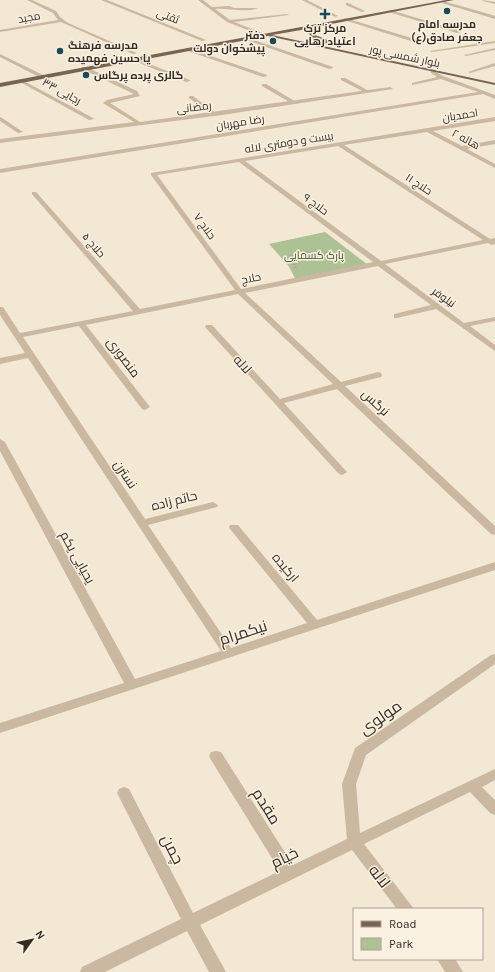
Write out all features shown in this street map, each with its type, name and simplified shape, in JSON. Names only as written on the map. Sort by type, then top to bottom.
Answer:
[{"type":"main road","points":[[329,17],[426,0]]},
{"type":"main road","points":[[0,85],[188,48],[452,0]]},
{"type":"main road","points":[[309,26],[310,33],[313,36]]},
{"type":"main road","points":[[239,33],[266,28]]},
{"type":"main road","points":[[253,31],[264,34]]},
{"type":"main road","name":"بلوار شمسی پور","points":[[264,34],[495,84]]},
{"type":"main road","name":"بلوار شمسی پور","points":[[296,41],[293,37],[300,35],[313,36],[331,43],[482,75]]},
{"type":"main road","points":[[196,41],[211,38]]},
{"type":"main road","points":[[128,54],[142,51]]},
{"type":"main road","points":[[78,64],[85,62]]},
{"type":"main road","points":[[24,74],[41,71]]},
{"type":"street","points":[[29,0],[55,12],[61,21],[135,53]]},
{"type":"street","name":"ثقتی","points":[[103,0],[204,40]]},
{"type":"street","points":[[200,0],[228,21],[253,31]]},
{"type":"street","points":[[304,0],[336,16]]},
{"type":"street","points":[[484,0],[495,3]]},
{"type":"street","points":[[443,2],[492,16]]},
{"type":"street","points":[[210,8],[256,8],[251,4]]},
{"type":"street","points":[[347,4],[363,11]]},
{"type":"street","points":[[390,11],[459,32]]},
{"type":"street","points":[[228,21],[287,15]]},
{"type":"street","points":[[345,19],[416,41]]},
{"type":"street","name":"مجید","points":[[0,31],[61,21]]},
{"type":"street","points":[[245,38],[331,68]]},
{"type":"street","points":[[432,51],[495,42]]},
{"type":"street","points":[[188,48],[264,76]]},
{"type":"street","points":[[466,55],[495,49]]},
{"type":"street","points":[[0,55],[43,77]]},
{"type":"street","points":[[134,59],[188,81]]},
{"type":"street","points":[[470,72],[495,64]]},
{"type":"street","points":[[84,68],[135,92],[138,95],[109,101],[106,103],[140,124]]},
{"type":"street","points":[[432,71],[495,98]]},
{"type":"street","points":[[24,74],[33,79]]},
{"type":"street","points":[[414,84],[441,76]]},
{"type":"street","points":[[343,79],[368,92]]},
{"type":"street","name":"رجایی ۳۳","points":[[22,81],[91,119]]},
{"type":"street","points":[[264,85],[295,103]]},
{"type":"street","name":"رمضانی","points":[[0,141],[140,124],[390,89]]},
{"type":"street","name":"رضا مهربان","points":[[0,171],[483,93]]},
{"type":"street","points":[[191,97],[214,114]]},
{"type":"street","points":[[0,119],[20,132]]},
{"type":"street","name":"احمدیان","points":[[428,130],[495,119]]},
{"type":"street","name":"بیست و دومتری لاله","points":[[153,174],[428,130]]},
{"type":"street","name":"هاله ۲","points":[[428,130],[493,164]]},
{"type":"street","points":[[461,148],[495,142]]},
{"type":"street","name":"حلاج ۱۱","points":[[339,144],[493,242]]},
{"type":"street","name":"حلاج ۹","points":[[240,160],[380,263]]},
{"type":"street","name":"حلاج ۷","points":[[153,174],[239,291]]},
{"type":"street","name":"حلاج ۵","points":[[34,193],[138,312]]},
{"type":"street","name":"حلاج","points":[[18,336],[380,263],[493,242]]},
{"type":"street","name":"نیلوفر","points":[[380,263],[495,348]]},
{"type":"street","name":"نرگس","points":[[239,291],[495,532]]},
{"type":"street","points":[[397,316],[437,306]]},
{"type":"street","name":"نسترن","points":[[0,310],[228,653]]},
{"type":"street","points":[[464,325],[495,319]]},
{"type":"street","name":"منصوری","points":[[82,323],[146,407]]},
{"type":"street","name":"لاله","points":[[209,327],[342,472]]},
{"type":"street","points":[[0,361],[30,355]]},
{"type":"street","points":[[277,402],[378,375]]},
{"type":"street","name":"یحیایی یکم","points":[[0,442],[132,685]]},
{"type":"street","name":"حاتم زاده","points":[[142,523],[213,505]]},
{"type":"street","name":"ارکیده","points":[[234,527],[315,625]]},
{"type":"street","name":"نیکمرام","points":[[0,728],[495,566]]},
{"type":"street","name":"مولوی","points":[[354,842],[349,784],[360,752],[495,658]]},
{"type":"street","name":"مقدم","points":[[216,756],[290,874]]},
{"type":"street","name":"خیام","points":[[88,972],[495,774]]},
{"type":"street","points":[[472,785],[495,809]]},
{"type":"street","name":"چمن","points":[[124,793],[190,922],[218,972]]},
{"type":"street","name":"لاله","points":[[354,842],[405,908]]},
{"type":"street","points":[[446,960],[455,972]]},
{"type":"path","points":[[302,279],[290,256],[301,251],[314,251],[343,258]]},
{"type":"green space","name":"پارک کسمایی","points":[[325,232],[368,265],[296,280],[288,265],[269,244]]},
{"type":"place","name":"مدرسه امام جعفر صادق(ع)","points":[[447,11]]},
{"type":"place","name":"مرکز ترک اعتیاد رهایی","points":[[325,14]]},
{"type":"place","name":"دفتر پیشخوان دولت","points":[[273,41]]},
{"type":"place","name":"مدرسه فرهنگ یا حسین فهمیده","points":[[60,51]]},
{"type":"place","name":"گالری پرده پرگاس","points":[[86,75]]}]
